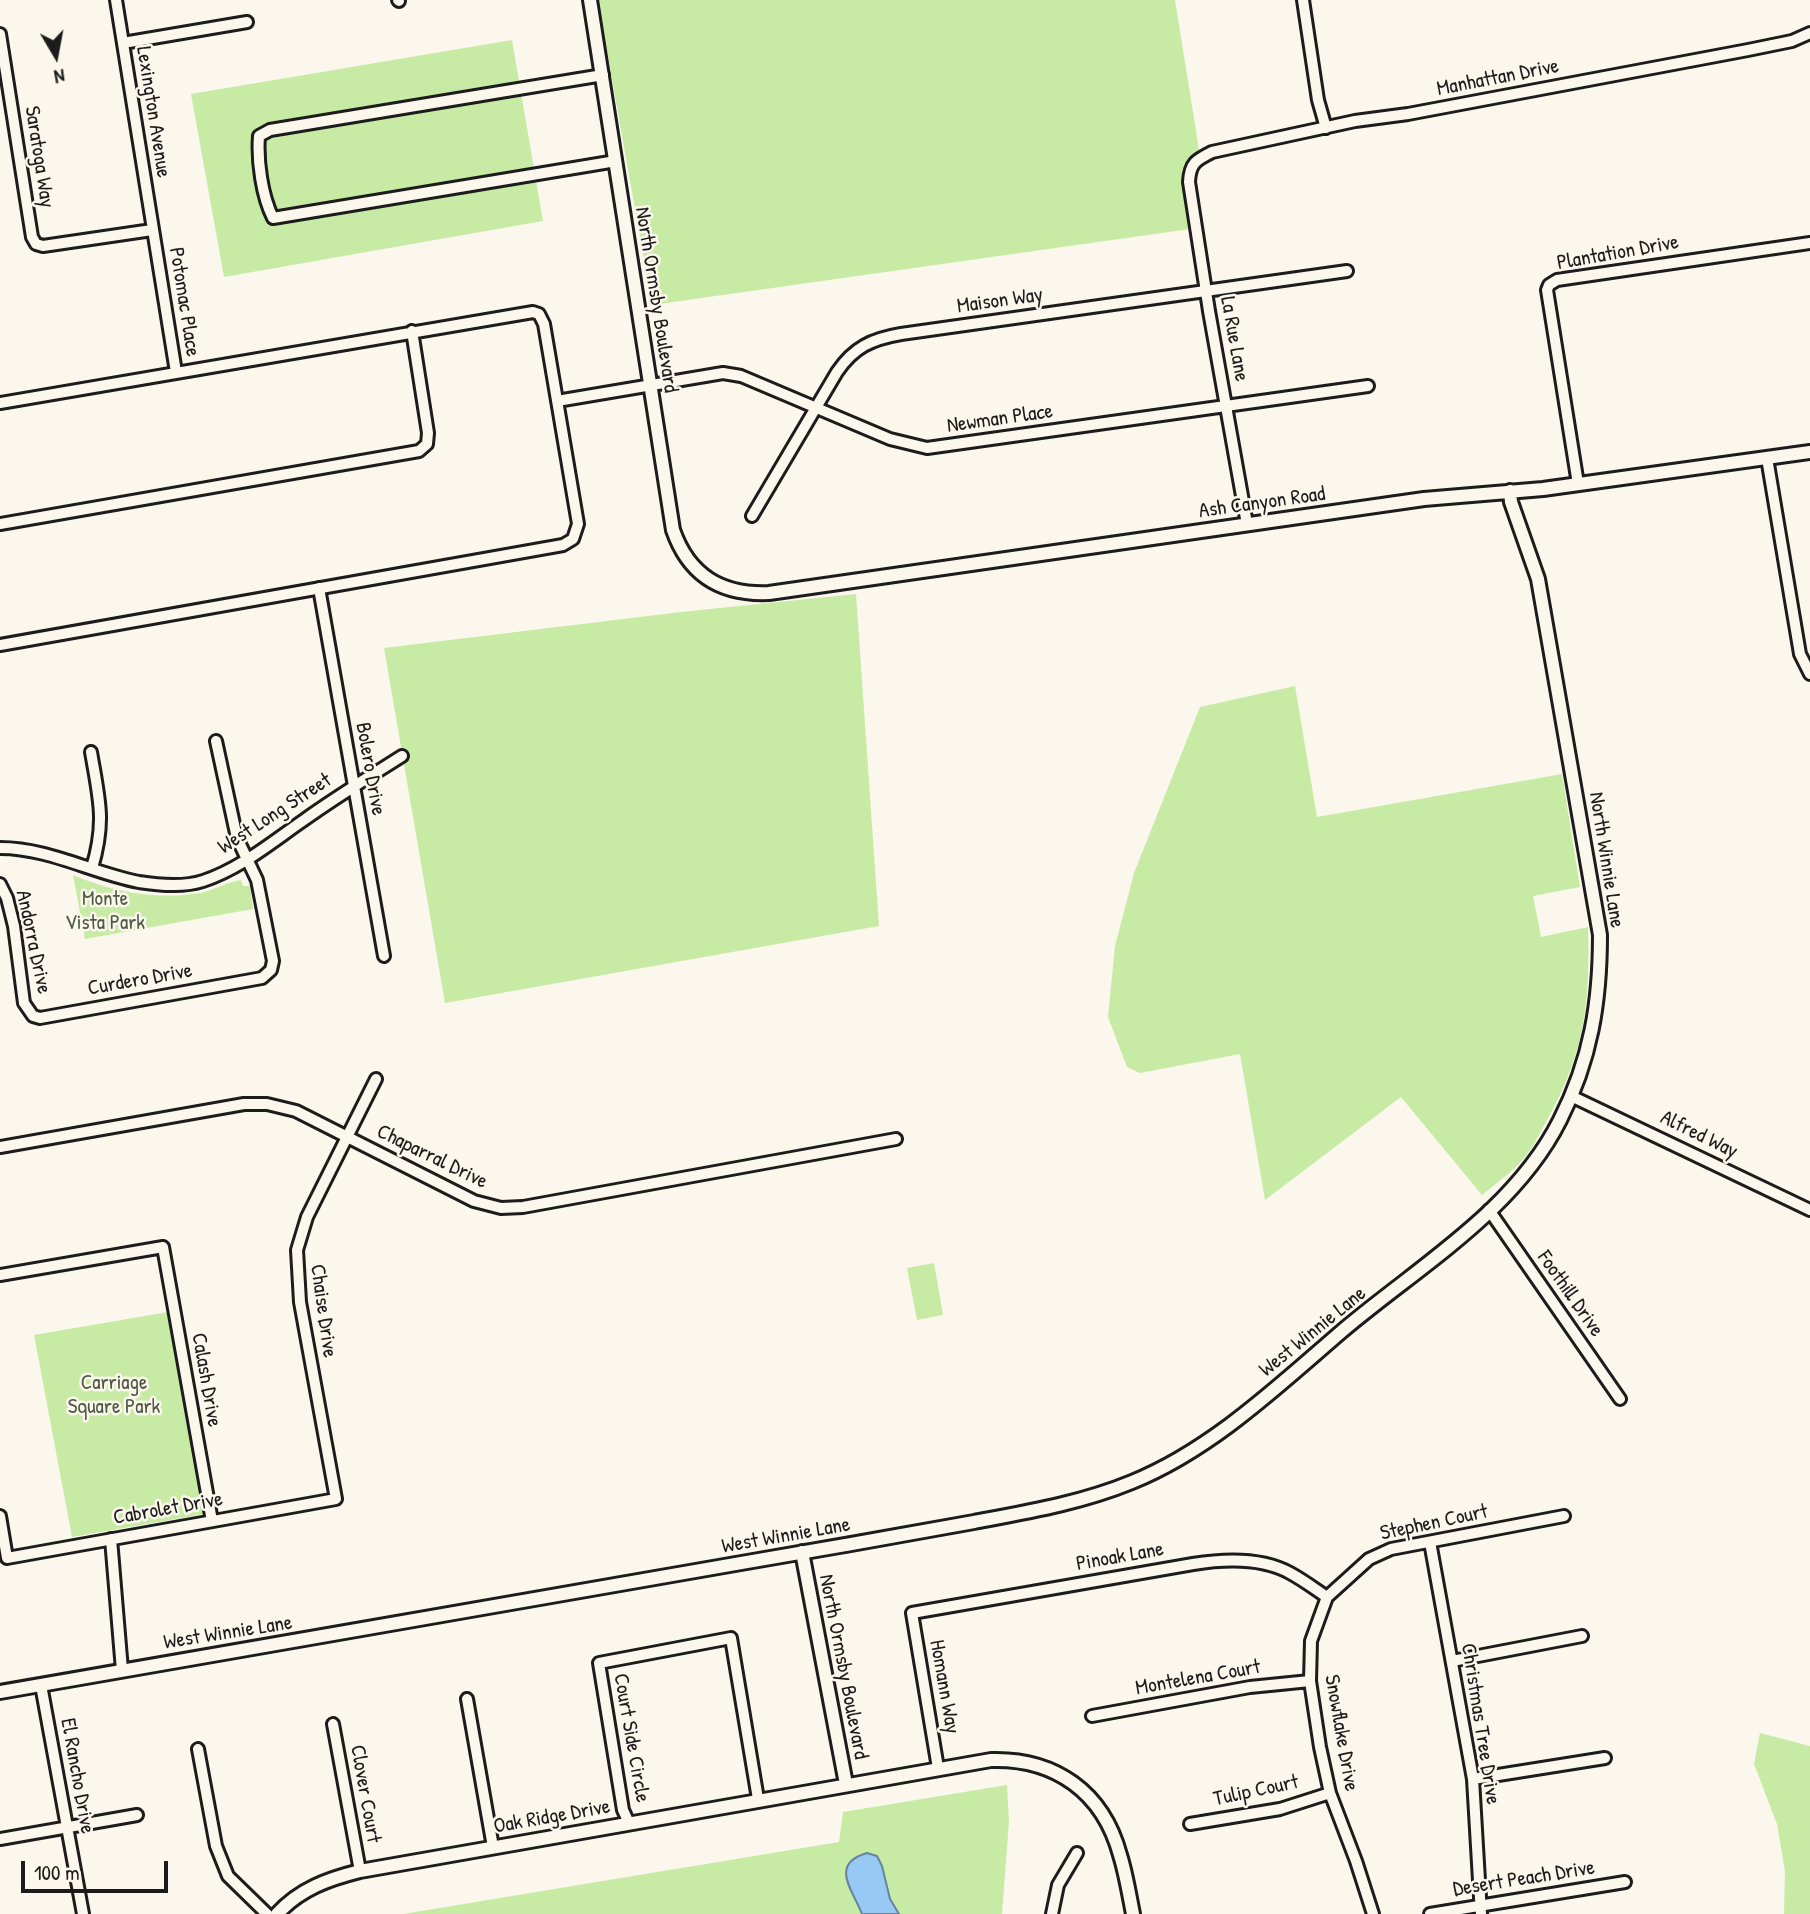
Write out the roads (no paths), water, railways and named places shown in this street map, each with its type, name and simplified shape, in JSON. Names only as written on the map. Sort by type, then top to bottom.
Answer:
[{"type":"street","name":"Lexington Avenue","points":[[116,0],[152,230]]},
{"type":"street","name":"North Ormsby Boulevard","points":[[590,0],[673,530],[691,565],[721,587]]},
{"type":"street","points":[[1303,0],[1318,100],[1326,128]]},
{"type":"street","points":[[123,43],[247,22]]},
{"type":"street","name":"Manhattan Drive","points":[[1194,160],[1212,152],[1326,128],[1748,50],[1792,41],[1810,33]]},
{"type":"street","name":"Saratoga Way","points":[[0,34],[32,237],[36,244]]},
{"type":"street","points":[[603,75],[270,130],[259,136],[258,148],[267,207],[273,218],[616,161]]},
{"type":"street","name":"La Rue Lane","points":[[1194,160],[1190,168],[1189,182],[1247,524]]},
{"type":"street","name":"Potomac Place","points":[[36,244],[43,246],[152,230],[176,372]]},
{"type":"street","name":"Plantation Drive","points":[[1578,484],[1554,341],[1547,290],[1549,285],[1557,280],[1810,243]]},
{"type":"street","name":"Maison Way","points":[[752,516],[846,358],[865,343],[879,337],[1348,271]]},
{"type":"street","points":[[0,403],[412,331],[521,313],[537,313],[544,324],[578,524],[573,539],[563,545],[0,645]]},
{"type":"street","points":[[0,524],[419,451],[427,444],[428,433],[412,331]]},
{"type":"street","name":"Newman Place","points":[[557,401],[710,374],[741,376],[890,439],[927,448],[1368,386]]},
{"type":"street","name":"Ash Canyon Road","points":[[721,587],[749,594],[769,593],[1424,499],[1578,484],[1810,452]]},
{"type":"street","points":[[1767,458],[1800,654],[1810,674]]},
{"type":"street","name":"North Winnie Lane","points":[[1489,1210],[1522,1177],[1559,1122],[1587,1052],[1595,1021],[1600,980],[1600,935],[1538,579],[1511,502],[1510,491]]},
{"type":"street","name":"Bolero Drive","points":[[319,588],[384,956]]},
{"type":"street","points":[[216,741],[237,838],[247,860]]},
{"type":"street","points":[[91,752],[102,815],[98,848],[92,868]]},
{"type":"street","name":"West Long Street","points":[[0,848],[24,848],[141,882],[164,885],[202,882],[247,860],[353,786],[402,756]]},
{"type":"street","name":"Curdero Drive","points":[[27,1009],[33,1016],[49,1018],[262,978],[271,970],[273,961],[257,880],[247,860]]},
{"type":"street","name":"Andorra Drive","points":[[0,884],[7,898],[14,926],[27,1009]]},
{"type":"street","name":"Chaise Drive","points":[[336,1499],[300,1302],[297,1250],[307,1217],[376,1079]]},
{"type":"street","name":"Alfred Way","points":[[1571,1096],[1810,1210]]},
{"type":"street","name":"Chaparral Drive","points":[[0,1147],[244,1104],[267,1104],[296,1111],[474,1201],[501,1208],[523,1207],[896,1139]]},
{"type":"street","name":"Foothill Drive","points":[[1489,1210],[1620,1399]]},
{"type":"street","name":"West Winnie Lane","points":[[0,1692],[464,1613],[1076,1502],[1138,1480],[1183,1456],[1222,1430],[1489,1210]]},
{"type":"street","name":"Calash Drive","points":[[0,1275],[163,1247],[212,1521]]},
{"type":"street","name":"Cabrolet Drive","points":[[0,1516],[8,1558],[336,1499]]},
{"type":"street","name":"Stephen Court","points":[[1327,1597],[1369,1559],[1391,1549],[1564,1516]]},
{"type":"street","points":[[111,1539],[122,1670]]},
{"type":"street","name":"Christmas Tree Drive","points":[[1430,1542],[1473,1779],[1481,1909]]},
{"type":"street","name":"North Ormsby Boulevard","points":[[802,1552],[845,1784],[991,1760],[1010,1759],[1043,1766],[1078,1785],[1107,1819],[1120,1853],[1133,1914]]},
{"type":"street","name":"Pinoak Lane","points":[[912,1613],[1193,1564],[1224,1561],[1269,1564],[1289,1572],[1327,1597]]},
{"type":"street","name":"Snowflake Drive","points":[[1327,1597],[1311,1641],[1310,1681],[1330,1793],[1373,1914]]},
{"type":"street","name":"Homann Way","points":[[912,1613],[939,1768]]},
{"type":"street","points":[[1452,1661],[1582,1636]]},
{"type":"street","name":"Court Side Circle","points":[[629,1823],[623,1810],[598,1663],[731,1638],[758,1799]]},
{"type":"street","name":"Montelena Court","points":[[1092,1716],[1250,1686],[1310,1681]]},
{"type":"street","name":"El Rancho Drive","points":[[41,1685],[83,1914]]},
{"type":"street","points":[[467,1699],[493,1847]]},
{"type":"street","name":"Clover Court","points":[[333,1724],[360,1871]]},
{"type":"street","points":[[198,1749],[216,1846],[228,1876],[267,1914]]},
{"type":"street","points":[[1473,1779],[1605,1758]]},
{"type":"street","name":"Oak Ridge Drive","points":[[277,1914],[285,1905],[312,1887],[329,1879],[360,1871],[845,1784]]},
{"type":"street","name":"Tulip Court","points":[[1190,1824],[1280,1809],[1330,1793]]},
{"type":"street","points":[[0,1839],[137,1815]]},
{"type":"street","points":[[1052,1914],[1058,1885],[1077,1853]]},
{"type":"street","name":"Desert Peach Drive","points":[[1430,1914],[1481,1909],[1625,1882]]},
{"type":"water","points":[[867,1853],[877,1856],[890,1899],[899,1914],[862,1914],[850,1888],[846,1871],[855,1858]]},
{"type":"park label","name":"Monte Vista Park","points":[[105,911]]},
{"type":"park label","name":"Carriage Square Park","points":[[114,1395]]}]
